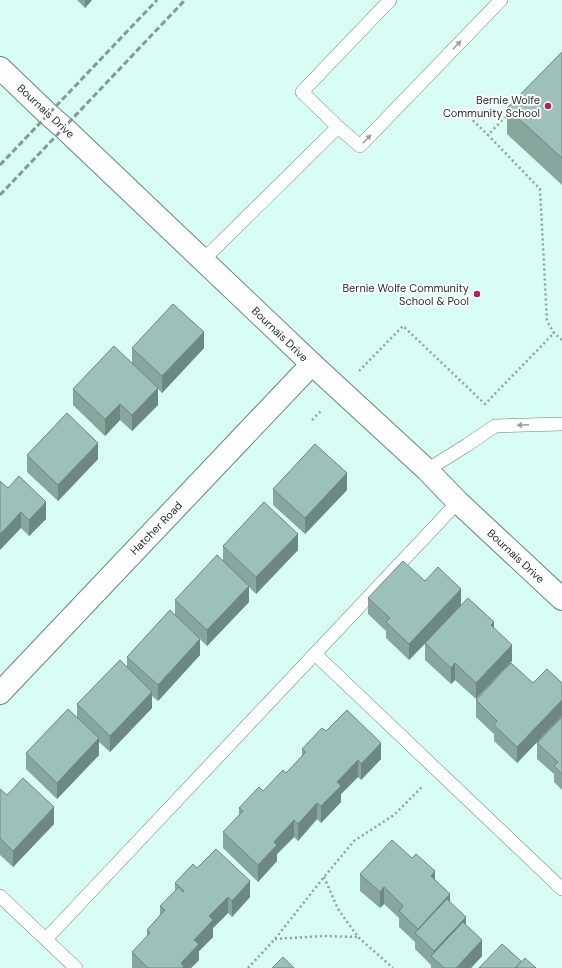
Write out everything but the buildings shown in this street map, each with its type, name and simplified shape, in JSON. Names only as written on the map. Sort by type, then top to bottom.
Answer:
[{"type":"street","name":"Bournais Drive","points":[[0,68],[562,599]]},
{"type":"street","name":"Hatcher Road","points":[[0,692],[312,364]]},
{"type":"lane","points":[[390,0],[302,92],[360,146],[501,0]]},
{"type":"lane","points":[[203,260],[338,127]]},
{"type":"lane","points":[[427,470],[495,426],[562,424]]},
{"type":"lane","points":[[46,939],[458,502]]},
{"type":"lane","points":[[315,654],[562,889]]},
{"type":"lane","points":[[0,896],[76,968]]},
{"type":"path","points":[[462,110],[540,189],[547,321],[554,334],[562,340]]},
{"type":"path","points":[[488,135],[510,113]]},
{"type":"path","points":[[356,374],[403,326],[485,404],[554,334]]},
{"type":"path","points":[[312,420],[324,408]]},
{"type":"path","points":[[248,968],[275,939],[354,841],[394,815],[438,770]]},
{"type":"path","points":[[324,877],[338,909],[358,937],[393,968]]},
{"type":"path","points":[[275,939],[323,936],[358,937]]},
{"type":"railway","points":[[0,165],[157,0]]},
{"type":"railway","points":[[0,195],[185,0]]},
{"type":"place","name":"Bernie Wolfe Community School","points":[[548,106]]},
{"type":"place","name":"Bernie Wolfe Community School & Pool","points":[[477,294]]}]
